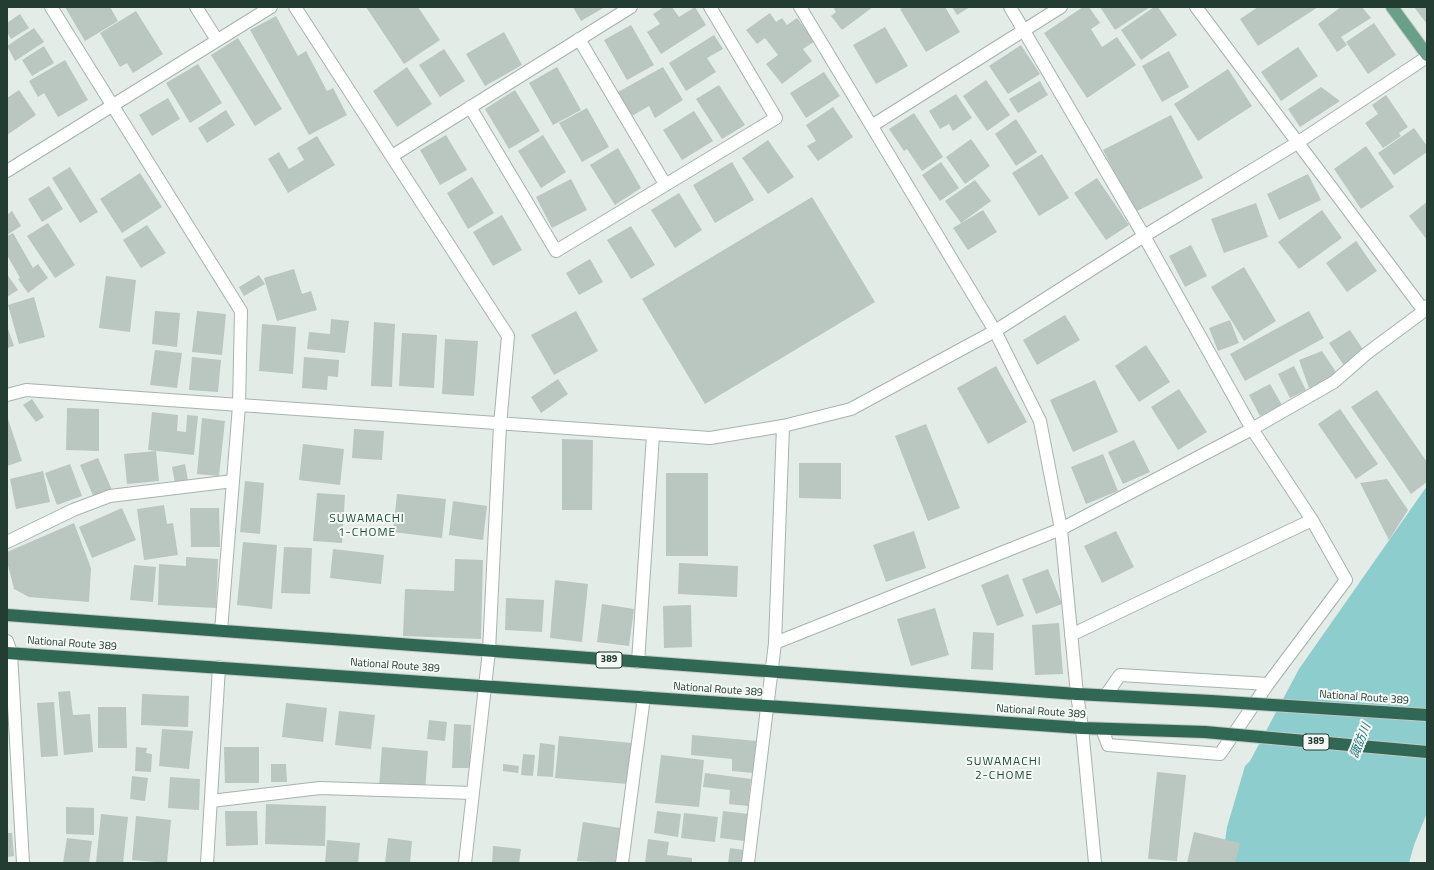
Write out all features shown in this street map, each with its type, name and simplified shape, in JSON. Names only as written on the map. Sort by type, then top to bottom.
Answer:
[{"type":"highway","name":"National Route 389","points":[[7,615],[1077,694],[1427,715]]},
{"type":"highway","name":"National Route 389","points":[[9,653],[1082,728],[1205,732],[1427,752]]},
{"type":"main road","points":[[1392,7],[1427,56]]},
{"type":"street","points":[[51,7],[241,311],[239,406],[221,631]]},
{"type":"street","points":[[196,7],[217,40]]},
{"type":"street","points":[[7,171],[271,7]]},
{"type":"street","points":[[295,7],[508,336],[500,425],[489,651],[464,863]]},
{"type":"street","points":[[392,156],[630,7]]},
{"type":"street","points":[[470,107],[556,251],[776,118],[710,7]]},
{"type":"street","points":[[800,7],[873,125],[995,331],[1040,421],[1060,528],[1077,694],[1082,728],[1094,863]]},
{"type":"street","points":[[1010,7],[1144,236],[1252,429],[1312,520],[1346,580],[1268,684],[1220,754],[1108,745],[1102,729]]},
{"type":"street","points":[[873,125],[1061,7]]},
{"type":"street","points":[[775,643],[1060,528],[1252,429],[1334,382],[1366,354],[1425,308],[1297,143],[1196,7]]},
{"type":"street","points":[[579,39],[665,184]]},
{"type":"street","points":[[7,395],[26,390],[500,425],[710,438],[783,426],[851,409],[995,331],[1144,236],[1297,143],[1427,56]]},
{"type":"street","points":[[748,863],[775,643],[783,426]]},
{"type":"street","points":[[638,662],[653,435]]},
{"type":"street","points":[[7,542],[73,510],[110,496],[233,481]]},
{"type":"street","points":[[1071,636],[1312,520]]},
{"type":"street","points":[[7,641],[23,863]]},
{"type":"street","points":[[207,863],[219,667]]},
{"type":"street","points":[[1106,696],[1120,675],[1268,684]]},
{"type":"street","points":[[622,863],[644,697]]},
{"type":"street","points":[[211,801],[320,788],[473,793]]},
{"type":"water","name":"諏訪川","points":[[1427,486],[1427,813],[1414,845],[1409,863],[1222,863],[1227,827],[1245,766],[1250,761],[1299,669]]},
{"type":"building","points":[[65,7],[110,7],[118,21],[85,41]]},
{"type":"building","points":[[366,7],[418,7],[440,40],[404,64]]},
{"type":"building","points":[[573,7],[605,7],[581,21]]},
{"type":"building","points":[[664,7],[672,7],[679,17],[695,7],[706,25],[661,54],[647,32],[660,24],[653,14]]},
{"type":"building","points":[[833,7],[873,7],[842,30],[831,16],[836,12]]},
{"type":"building","points":[[904,7],[945,7],[960,32],[926,52],[900,9]]},
{"type":"building","points":[[952,7],[970,7],[957,15]]},
{"type":"building","points":[[1083,7],[1089,7],[1100,23],[1091,29],[1102,47],[1117,37],[1136,65],[1087,98],[1044,33]]},
{"type":"building","points":[[1100,7],[1150,7],[1115,30]]},
{"type":"building","points":[[1154,7],[1158,7],[1177,35],[1141,60],[1121,30]]},
{"type":"building","points":[[1258,7],[1318,7],[1258,46],[1240,19]]},
{"type":"building","points":[[1341,7],[1362,7],[1371,18],[1341,37],[1347,45],[1337,52],[1318,24]]},
{"type":"building","points":[[1414,7],[1427,7],[1427,24]]},
{"type":"building","points":[[136,11],[163,54],[133,73],[127,63],[120,67],[100,33]]},
{"type":"building","points":[[770,13],[776,22],[782,18],[787,25],[797,18],[815,41],[803,49],[812,61],[782,84],[766,64],[778,55],[765,38],[757,44],[746,30]]},
{"type":"building","points":[[20,14],[29,28],[11,39],[7,32],[7,23]]},
{"type":"building","points":[[276,16],[298,56],[306,51],[327,91],[333,88],[347,115],[309,135],[250,30]]},
{"type":"building","points":[[1374,23],[1396,55],[1368,74],[1346,42]]},
{"type":"building","points":[[631,25],[654,65],[627,80],[604,40]]},
{"type":"building","points":[[885,27],[908,66],[876,84],[853,45]]},
{"type":"building","points":[[34,28],[44,42],[15,61],[7,46]]},
{"type":"building","points":[[504,32],[522,65],[485,86],[466,54]]},
{"type":"building","points":[[714,35],[723,49],[707,58],[716,72],[686,91],[669,63]]},
{"type":"building","points":[[238,38],[282,109],[255,126],[211,55]]},
{"type":"building","points":[[1021,45],[1040,74],[1008,94],[989,66]]},
{"type":"building","points":[[44,46],[54,63],[32,76],[22,60]]},
{"type":"building","points":[[1298,47],[1318,76],[1281,101],[1261,72]]},
{"type":"building","points":[[444,49],[465,81],[440,97],[419,65]]},
{"type":"building","points":[[1169,51],[1189,87],[1162,102],[1142,66]]},
{"type":"building","points":[[65,60],[88,100],[58,117],[44,93],[38,97],[29,81]]},
{"type":"building","points":[[198,64],[222,103],[190,123],[166,83]]},
{"type":"building","points":[[407,67],[432,104],[397,127],[373,91]]},
{"type":"building","points":[[557,67],[581,110],[553,125],[529,83]]},
{"type":"building","points":[[663,67],[683,100],[655,118],[649,106],[632,116],[618,92]]},
{"type":"building","points":[[1228,69],[1252,106],[1198,141],[1174,104]]},
{"type":"building","points":[[824,72],[840,96],[806,118],[790,93]]},
{"type":"building","points":[[986,80],[1010,115],[987,131],[963,96]]},
{"type":"building","points":[[1040,81],[1048,95],[1018,113],[1009,99]]},
{"type":"building","points":[[719,85],[745,125],[722,139],[696,99]]},
{"type":"building","points":[[1321,87],[1340,101],[1300,127],[1288,109]]},
{"type":"building","points":[[19,90],[36,115],[7,135],[7,98]]},
{"type":"building","points":[[515,90],[540,131],[509,149],[485,109]]},
{"type":"building","points":[[956,94],[972,118],[953,131],[949,124],[940,129],[929,111]]},
{"type":"building","points":[[1386,95],[1408,127],[1399,133],[1401,136],[1383,148],[1365,123],[1378,114],[1372,105]]},
{"type":"building","points":[[168,98],[180,119],[152,136],[139,115]]},
{"type":"building","points":[[833,107],[853,137],[818,161],[807,146],[816,141],[806,125]]},
{"type":"building","points":[[587,108],[609,147],[582,162],[559,123]]},
{"type":"building","points":[[226,110],[235,125],[207,143],[198,128]]},
{"type":"building","points":[[694,111],[713,141],[682,160],[663,130]]},
{"type":"building","points":[[914,113],[943,157],[922,171],[907,149],[904,151],[889,129]]},
{"type":"building","points":[[1171,115],[1203,178],[1135,212],[1103,150]]},
{"type":"building","points":[[1016,119],[1037,152],[1016,166],[995,134]]},
{"type":"building","points":[[1414,128],[1427,146],[1427,152],[1394,175],[1378,153]]},
{"type":"building","points":[[446,135],[467,170],[440,185],[420,150]]},
{"type":"building","points":[[543,135],[566,172],[541,188],[518,151]]},
{"type":"building","points":[[317,136],[335,165],[288,193],[268,159],[279,152],[289,169],[304,160],[297,148]]},
{"type":"building","points":[[971,139],[990,166],[965,184],[946,157]]},
{"type":"building","points":[[768,140],[794,177],[768,194],[742,158]]},
{"type":"building","points":[[1366,146],[1394,187],[1361,209],[1334,169]]},
{"type":"building","points":[[618,148],[641,188],[615,205],[590,165]]},
{"type":"building","points":[[1042,154],[1069,198],[1039,216],[1012,173]]},
{"type":"building","points":[[732,162],[754,200],[715,223],[693,185]]},
{"type":"building","points":[[941,162],[959,188],[940,201],[922,175]]},
{"type":"building","points":[[70,167],[98,212],[80,223],[52,178]]},
{"type":"building","points":[[140,173],[162,207],[122,233],[100,199]]},
{"type":"building","points":[[1308,174],[1321,200],[1279,220],[1267,194]]},
{"type":"building","points":[[472,177],[494,213],[468,229],[447,193]]},
{"type":"building","points":[[1097,178],[1129,225],[1106,240],[1074,193]]},
{"type":"building","points":[[571,179],[587,210],[552,228],[536,197]]},
{"type":"building","points":[[975,180],[991,201],[961,223],[945,201]]},
{"type":"building","points":[[49,186],[63,209],[42,222],[28,199]]},
{"type":"building","points":[[679,193],[702,230],[675,248],[651,210]]},
{"type":"building","points":[[812,197],[875,302],[705,404],[642,299]]},
{"type":"building","points":[[1427,202],[1427,240],[1409,216]]},
{"type":"building","points":[[1256,203],[1268,237],[1224,253],[1211,219]]},
{"type":"building","points":[[983,210],[997,232],[968,250],[953,228]]},
{"type":"building","points":[[1322,210],[1342,238],[1299,269],[1278,242]]},
{"type":"building","points":[[12,211],[21,226],[7,235],[7,215]]},
{"type":"building","points":[[502,215],[522,250],[493,266],[473,232]]},
{"type":"building","points":[[48,223],[75,265],[55,278],[27,236]]},
{"type":"building","points":[[147,225],[166,253],[141,268],[123,240]]},
{"type":"building","points":[[631,226],[655,265],[631,279],[607,240]]},
{"type":"building","points":[[13,233],[33,268],[38,264],[48,278],[28,293],[18,279],[20,278],[7,255],[7,236]]},
{"type":"building","points":[[1356,241],[1377,271],[1347,292],[1326,263]]},
{"type":"building","points":[[1191,245],[1207,276],[1185,287],[1169,256]]},
{"type":"building","points":[[590,259],[603,282],[579,295],[566,273]]},
{"type":"building","points":[[1244,267],[1276,321],[1244,341],[1211,287]]},
{"type":"building","points":[[294,269],[302,294],[311,291],[317,310],[277,321],[264,278]]},
{"type":"building","points":[[7,274],[18,290],[7,297]]},
{"type":"building","points":[[259,275],[265,284],[244,296],[239,287]]},
{"type":"building","points":[[106,276],[136,280],[130,332],[99,328]]},
{"type":"building","points":[[34,297],[45,337],[19,344],[8,305]]},
{"type":"building","points":[[155,311],[180,313],[177,347],[152,344]]},
{"type":"building","points":[[197,311],[226,314],[222,355],[192,352]]},
{"type":"building","points":[[576,311],[598,351],[554,375],[531,335]]},
{"type":"building","points":[[1309,311],[1324,338],[1245,381],[1230,354]]},
{"type":"building","points":[[1065,315],[1080,340],[1037,365],[1023,340]]},
{"type":"building","points":[[331,319],[349,321],[345,353],[307,349],[309,332],[330,334]]},
{"type":"building","points":[[1230,320],[1239,343],[1218,351],[1209,328]]},
{"type":"building","points":[[374,322],[395,324],[392,387],[371,386]]},
{"type":"building","points":[[262,324],[296,327],[293,374],[259,371]]},
{"type":"building","points":[[7,326],[14,346],[7,348]]},
{"type":"building","points":[[1350,330],[1366,354],[1345,367],[1329,343]]},
{"type":"building","points":[[402,333],[437,335],[434,388],[399,386]]},
{"type":"building","points":[[445,339],[478,341],[474,396],[442,394]]},
{"type":"building","points":[[1146,345],[1170,382],[1139,402],[1115,366]]},
{"type":"building","points":[[155,350],[182,353],[177,388],[150,385]]},
{"type":"building","points":[[1322,351],[1340,378],[1309,388],[1299,360]]},
{"type":"building","points":[[192,357],[221,360],[218,392],[189,390]]},
{"type":"building","points":[[304,357],[339,360],[338,377],[328,376],[327,390],[302,388]]},
{"type":"building","points":[[996,366],[1027,422],[988,444],[957,388]]},
{"type":"building","points":[[1294,366],[1306,390],[1290,398],[1278,374]]},
{"type":"building","points":[[558,379],[568,394],[541,413],[531,397]]},
{"type":"building","points":[[1095,380],[1118,432],[1073,452],[1050,400]]},
{"type":"building","points":[[1270,384],[1282,405],[1260,416],[1249,395]]},
{"type":"building","points":[[1179,389],[1207,432],[1178,450],[1151,407]]},
{"type":"building","points":[[1377,390],[1427,462],[1427,482],[1411,494],[1351,407]]},
{"type":"building","points":[[32,399],[44,417],[36,422],[23,405]]},
{"type":"building","points":[[67,408],[99,409],[99,451],[66,450]]},
{"type":"building","points":[[1340,409],[1378,464],[1356,479],[1318,424]]},
{"type":"building","points":[[152,412],[178,415],[177,431],[186,432],[187,415],[198,416],[194,455],[148,450]]},
{"type":"building","points":[[7,416],[22,461],[7,466]]},
{"type":"building","points":[[202,418],[225,421],[219,476],[197,474]]},
{"type":"building","points":[[926,424],[960,508],[928,521],[895,436]]},
{"type":"building","points":[[354,429],[384,431],[382,460],[352,458]]},
{"type":"building","points":[[562,439],[593,440],[592,510],[562,510]]},
{"type":"building","points":[[1134,440],[1150,472],[1123,484],[1108,452]]},
{"type":"building","points":[[303,444],[344,449],[340,485],[299,480]]},
{"type":"building","points":[[156,451],[159,481],[127,484],[124,454]]},
{"type":"building","points":[[1103,454],[1118,491],[1086,504],[1071,467]]},
{"type":"building","points":[[98,458],[112,490],[94,498],[80,465]]},
{"type":"building","points":[[799,463],[841,463],[841,499],[799,498]]},
{"type":"building","points":[[70,464],[82,496],[57,505],[45,473]]},
{"type":"building","points":[[185,464],[188,481],[175,483],[172,467]]},
{"type":"building","points":[[43,471],[50,502],[16,509],[10,479]]},
{"type":"building","points":[[666,473],[708,473],[708,556],[666,556]]},
{"type":"building","points":[[1387,479],[1408,510],[1389,540],[1360,483]]},
{"type":"building","points":[[245,481],[264,483],[260,534],[240,532]]},
{"type":"building","points":[[317,493],[345,495],[342,543],[313,541]]},
{"type":"building","points":[[397,494],[446,499],[442,538],[393,532]]},
{"type":"building","points":[[453,501],[487,506],[483,540],[449,535]]},
{"type":"building","points":[[164,505],[167,524],[173,523],[178,555],[144,560],[137,509]]},
{"type":"building","points":[[122,508],[136,540],[92,558],[79,527]]},
{"type":"building","points":[[190,508],[219,508],[220,547],[191,547]]},
{"type":"building","points":[[74,523],[91,568],[89,602],[29,597],[14,589],[7,561],[7,552]]},
{"type":"building","points":[[914,531],[926,568],[886,582],[873,545]]},
{"type":"building","points":[[1116,531],[1134,567],[1102,583],[1084,546]]},
{"type":"building","points":[[243,542],[277,545],[272,609],[237,605]]},
{"type":"building","points":[[284,547],[312,548],[310,594],[281,593]]},
{"type":"building","points":[[333,549],[384,555],[381,584],[330,578]]},
{"type":"building","points":[[186,557],[218,559],[216,608],[158,605],[159,564],[186,566]]},
{"type":"building","points":[[455,559],[483,560],[481,639],[403,636],[405,589],[454,591]]},
{"type":"building","points":[[679,563],[738,566],[737,597],[678,594]]},
{"type":"building","points":[[134,565],[156,567],[153,602],[130,600]]},
{"type":"building","points":[[1048,569],[1062,604],[1036,614],[1022,579]]},
{"type":"building","points":[[1008,574],[1024,616],[997,626],[981,585]]},
{"type":"building","points":[[555,580],[588,584],[582,642],[550,638]]},
{"type":"building","points":[[506,598],[544,600],[542,632],[505,630]]},
{"type":"building","points":[[602,604],[634,609],[629,646],[597,642]]},
{"type":"building","points":[[691,605],[692,647],[664,648],[663,606]]},
{"type":"building","points":[[935,608],[949,655],[911,666],[897,619]]},
{"type":"building","points":[[1059,623],[1063,674],[1035,675],[1032,625]]},
{"type":"building","points":[[973,632],[994,633],[993,670],[971,669]]},
{"type":"building","points":[[70,691],[73,715],[90,714],[93,752],[64,755],[58,692]]},
{"type":"building","points":[[142,694],[189,696],[188,727],[141,725]]},
{"type":"building","points":[[54,702],[58,756],[41,757],[37,703]]},
{"type":"building","points":[[286,703],[327,708],[323,742],[282,737]]},
{"type":"building","points":[[98,707],[126,707],[127,748],[98,748]]},
{"type":"building","points":[[339,711],[375,715],[371,749],[335,745]]},
{"type":"building","points":[[429,720],[447,722],[445,741],[427,739]]},
{"type":"building","points":[[454,724],[471,725],[470,768],[452,768]]},
{"type":"building","points":[[162,729],[193,731],[189,769],[159,766]]},
{"type":"building","points":[[692,735],[757,741],[754,773],[732,771],[732,759],[691,755]]},
{"type":"building","points":[[559,736],[632,743],[628,784],[555,778]]},
{"type":"building","points":[[540,743],[555,745],[553,777],[537,776]]},
{"type":"building","points":[[136,747],[147,748],[146,753],[152,754],[151,772],[135,771]]},
{"type":"building","points":[[224,747],[259,747],[259,783],[225,783]]},
{"type":"building","points":[[382,747],[428,751],[425,791],[379,787]]},
{"type":"building","points":[[523,754],[535,755],[533,776],[521,775]]},
{"type":"building","points":[[661,755],[704,760],[699,807],[655,803]]},
{"type":"building","points":[[271,764],[286,764],[287,782],[271,782]]},
{"type":"building","points":[[503,764],[519,766],[518,773],[503,771]]},
{"type":"building","points":[[1157,772],[1186,775],[1177,861],[1148,859]]},
{"type":"building","points":[[705,773],[751,779],[748,806],[729,804],[730,790],[703,787]]},
{"type":"building","points":[[132,776],[148,778],[145,801],[130,799]]},
{"type":"building","points":[[170,777],[200,779],[199,810],[168,808]]},
{"type":"building","points":[[266,804],[326,806],[325,846],[265,844]]},
{"type":"building","points":[[66,807],[94,808],[94,835],[66,834]]},
{"type":"building","points":[[225,811],[257,811],[258,845],[226,846]]},
{"type":"building","points":[[657,811],[681,814],[678,837],[654,833]]},
{"type":"building","points":[[723,811],[749,814],[745,841],[720,838]]},
{"type":"building","points":[[684,813],[718,817],[715,842],[681,838]]},
{"type":"building","points":[[101,814],[128,817],[123,863],[96,863]]},
{"type":"building","points":[[136,816],[171,820],[167,863],[132,860]]},
{"type":"building","points":[[583,822],[620,828],[615,863],[577,861]]},
{"type":"building","points":[[1194,832],[1240,843],[1235,863],[1187,863]]},
{"type":"building","points":[[7,833],[12,833],[14,856],[7,857]]},
{"type":"building","points":[[67,838],[92,841],[89,863],[63,863]]},
{"type":"building","points":[[388,838],[412,841],[410,863],[385,863]]},
{"type":"building","points":[[648,839],[669,842],[667,855],[692,858],[692,863],[645,863]]},
{"type":"building","points":[[327,840],[360,843],[358,863],[325,863]]},
{"type":"building","points":[[493,846],[521,849],[519,863],[492,863]]},
{"type":"building","points":[[730,848],[744,850],[742,863],[728,863]]},
{"type":"district","name":"SUWAMACHI 1-CHOME","points":[[367,526]]},
{"type":"district","name":"SUWAMACHI 2-CHOME","points":[[1004,769]]}]
